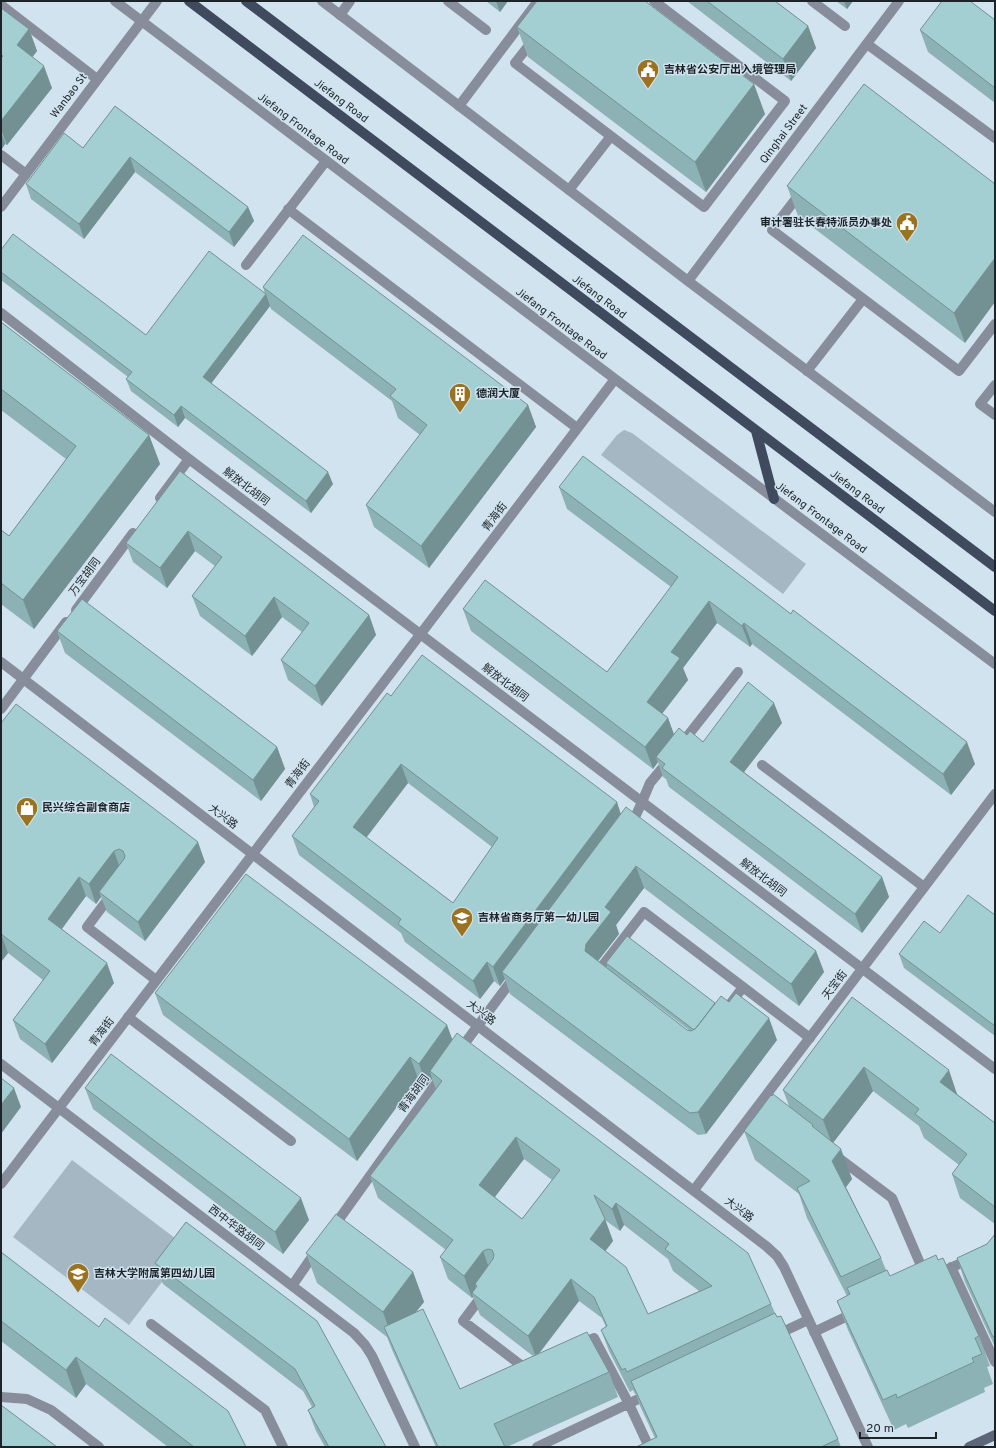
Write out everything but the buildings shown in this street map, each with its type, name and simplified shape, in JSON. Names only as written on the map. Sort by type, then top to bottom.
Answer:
[{"type":"main road","name":"Jiefang Road","points":[[189,1],[995,612]]},
{"type":"main road","name":"Jiefang Road","points":[[246,1],[995,567]]},
{"type":"main road","points":[[756,431],[774,499]]},
{"type":"main road","points":[[969,1447],[995,1435]]},
{"type":"street","name":"Jiefang Frontage Road","points":[[115,1],[774,499],[995,664]]},
{"type":"street","name":"Wanbao St","points":[[1,207],[156,1]]},
{"type":"street","points":[[322,1],[688,281],[995,512]]},
{"type":"street","points":[[340,15],[350,1]]},
{"type":"street","points":[[448,1],[486,30]]},
{"type":"street","points":[[459,106],[538,1]]},
{"type":"street","points":[[539,32],[516,63],[704,207],[785,101],[654,1]]},
{"type":"street","points":[[812,1],[845,26]]},
{"type":"street","name":"Qinghai Street","points":[[688,281],[900,1]]},
{"type":"street","points":[[1,5],[97,79]]},
{"type":"street","points":[[867,44],[995,138]]},
{"type":"street","points":[[569,190],[611,136]]},
{"type":"street","points":[[1,155],[26,174]]},
{"type":"street","points":[[246,265],[326,161]]},
{"type":"street","points":[[806,186],[772,230],[959,371],[995,324]]},
{"type":"street","points":[[288,209],[577,428]]},
{"type":"street","points":[[808,371],[863,299]]},
{"type":"street","name":"解放北胡同","points":[[1,313],[189,459],[995,1069]]},
{"type":"street","name":"青海街","points":[[1,1184],[615,379]]},
{"type":"street","points":[[995,385],[980,404],[995,415]]},
{"type":"street","points":[[156,503],[189,459]]},
{"type":"street","name":"万宝胡同","points":[[1,709],[141,522]]},
{"type":"street","name":"大兴路","points":[[1,662],[766,1246],[777,1256],[784,1267],[868,1447]]},
{"type":"street","points":[[622,834],[636,815],[650,783],[738,672]]},
{"type":"street","points":[[762,765],[924,887]]},
{"type":"street","name":"天宝街","points":[[694,1190],[766,1102],[810,1038],[862,968],[995,794]]},
{"type":"street","points":[[117,887],[87,927],[156,980]]},
{"type":"street","points":[[744,987],[699,1046],[600,970],[644,912],[744,987],[810,1038]]},
{"type":"street","name":"青海胡同","points":[[292,1286],[452,1061],[521,968]]},
{"type":"street","points":[[128,1017],[291,1141]]},
{"type":"street","name":"西中华路胡同","points":[[1,1064],[354,1333],[365,1345],[380,1370],[415,1447]]},
{"type":"street","points":[[831,1151],[892,1198],[923,1281],[982,1253]]},
{"type":"street","points":[[951,1267],[995,1362]]},
{"type":"street","points":[[492,1284],[463,1321],[526,1369],[540,1363]]},
{"type":"street","points":[[814,1332],[863,1309]]},
{"type":"street","points":[[765,1340],[808,1320]]},
{"type":"street","points":[[152,1324],[265,1410],[283,1447]]},
{"type":"street","points":[[567,1351],[594,1338],[629,1404],[649,1447]]},
{"type":"street","points":[[536,1447],[658,1390]]},
{"type":"street","points":[[1,1397],[27,1399],[50,1410],[99,1447]]},
{"type":"shaded area","points":[[624,430],[632,433],[806,564],[783,594],[601,455],[617,435]]},
{"type":"shaded area","points":[[72,1160],[188,1248],[129,1325],[13,1237]]},
{"type":"place","name":"吉林省公安厅出入境管理局","points":[[648,90]]},
{"type":"place","name":"审计署驻长春特派员办事处","points":[[907,242]]},
{"type":"place","name":"德润大厦","points":[[460,414]]},
{"type":"place","name":"民兴综合副食商店","points":[[27,828]]},
{"type":"place","name":"吉林省商务厅第一幼儿园","points":[[462,938]]},
{"type":"place","name":"吉林大学附属第四幼儿园","points":[[78,1294]]}]
